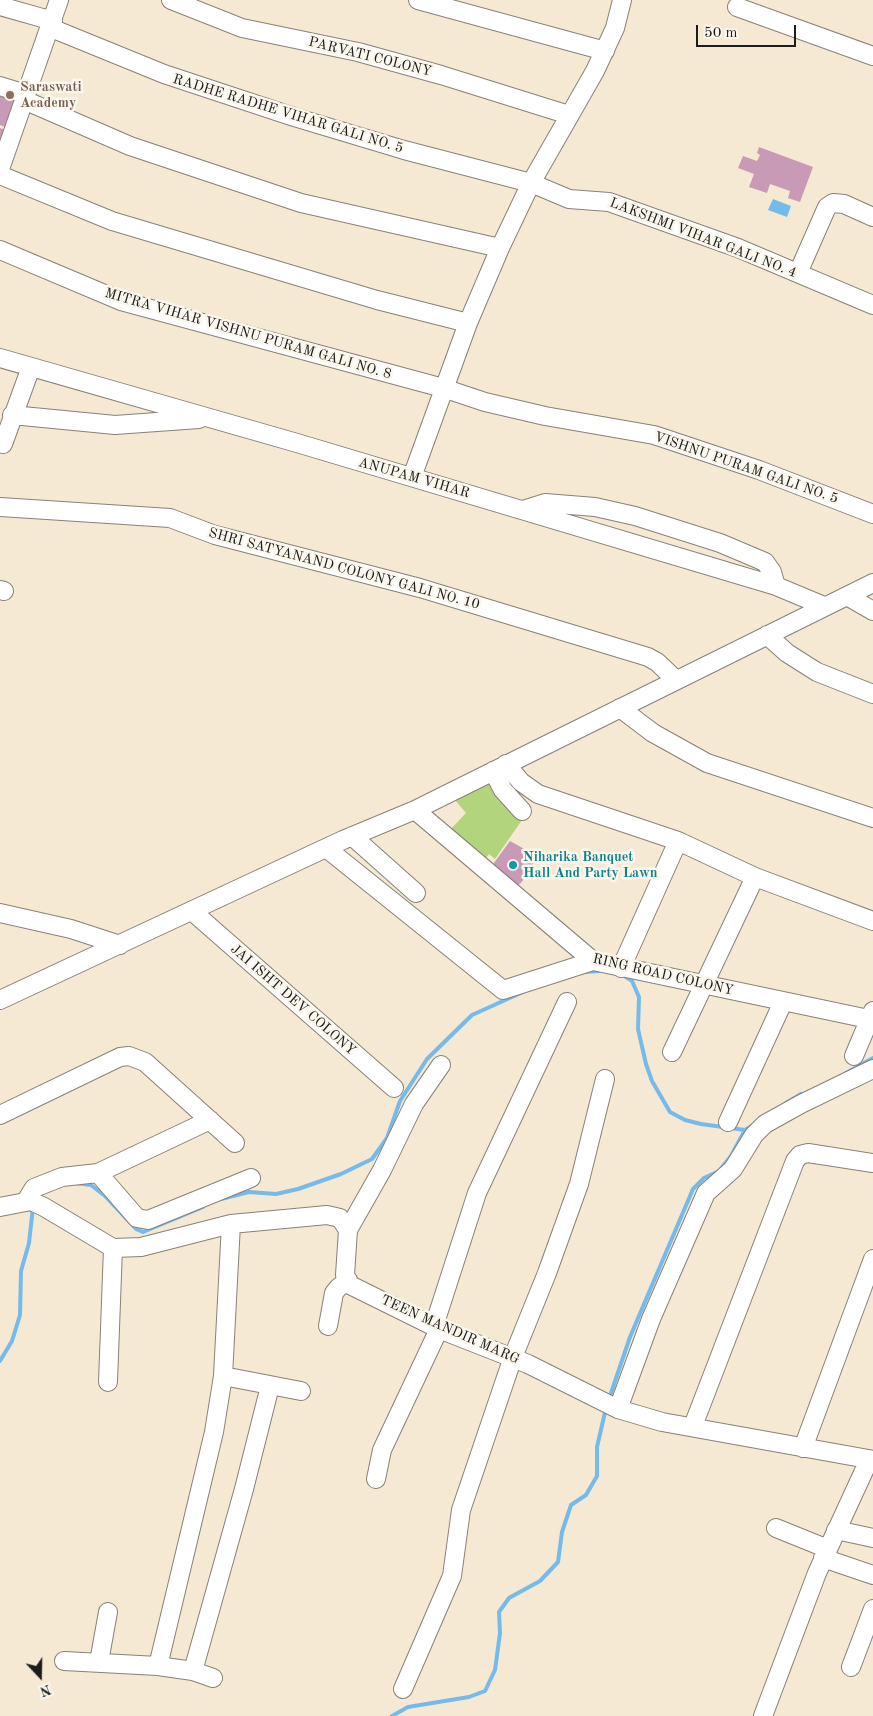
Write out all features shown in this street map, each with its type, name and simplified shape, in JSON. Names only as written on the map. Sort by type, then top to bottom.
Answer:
[{"type":"street","points":[[0,169],[59,0]]},
{"type":"street","name":"PARVATI COLONY","points":[[171,0],[242,28],[358,52],[441,74],[569,115]]},
{"type":"street","points":[[418,0],[605,50]]},
{"type":"street","points":[[412,477],[443,388],[500,248],[531,183],[605,50],[615,28],[622,0]]},
{"type":"street","name":"RADHE RADHE VIHAR GALI NO. 5","points":[[0,6],[52,24],[164,74],[285,114],[404,150],[531,183]]},
{"type":"street","points":[[737,7],[873,56]]},
{"type":"street","points":[[0,86],[130,146],[301,203],[500,248]]},
{"type":"street","points":[[0,175],[112,221],[377,300],[468,323]]},
{"type":"street","name":"LAKSHMI VIHAR GALI NO. 4","points":[[531,183],[568,199],[609,202],[738,248],[873,305]]},
{"type":"street","points":[[798,273],[827,207],[833,203],[844,204],[873,217]]},
{"type":"street","name":"MITRA VIHAR VISHNU PURAM GALI NO. 8","points":[[0,250],[121,301],[443,388]]},
{"type":"street","name":"ANUPAM VIHAR","points":[[0,358],[412,477],[776,586],[824,606]]},
{"type":"street","points":[[3,444],[31,367]]},
{"type":"street","name":"VISHNU PURAM GALI NO. 5","points":[[443,388],[484,402],[545,416],[654,435],[759,470],[873,514]]},
{"type":"street","points":[[12,415],[114,425],[143,425],[207,418]]},
{"type":"street","points":[[523,510],[545,503],[595,507],[635,516],[720,543],[765,562],[772,572],[776,586]]},
{"type":"street","name":"SHRI SATYANAND COLONY GALI NO. 10","points":[[0,507],[170,518],[215,535],[420,588],[648,657],[657,662],[676,680]]},
{"type":"street","points":[[0,1000],[193,912],[352,836],[415,810],[873,583]]},
{"type":"street","points":[[847,596],[873,610]]},
{"type":"street","points":[[767,635],[787,653],[817,672],[873,694]]},
{"type":"street","points":[[620,708],[653,734],[707,763],[873,818]]},
{"type":"street","points":[[500,768],[503,790],[522,811]]},
{"type":"street","points":[[500,768],[538,794],[678,841],[755,877],[873,921]]},
{"type":"street","name":"RING ROAD COLONY","points":[[415,810],[593,961],[783,1002],[872,1017]]},
{"type":"street","points":[[352,836],[416,893]]},
{"type":"street","points":[[621,968],[678,841]]},
{"type":"street","points":[[326,848],[504,990],[593,961]]},
{"type":"street","points":[[672,1052],[702,985],[755,877]]},
{"type":"street","name":"JAI ISHT DEV COLONY","points":[[193,912],[394,1088]]},
{"type":"street","points":[[0,913],[71,929],[120,945]]},
{"type":"street","points":[[376,1479],[382,1450],[437,1327],[477,1193],[567,1002]]},
{"type":"street","points":[[728,1122],[783,1002]]},
{"type":"street","points":[[854,1056],[872,1017]]},
{"type":"street","points":[[0,1115],[120,1057],[129,1056],[146,1062],[235,1143]]},
{"type":"street","points":[[328,1326],[334,1293],[348,1280],[345,1275],[348,1230],[382,1170],[414,1104],[441,1065]]},
{"type":"street","points":[[612,1406],[706,1193],[733,1169],[754,1135],[765,1124],[873,1069]]},
{"type":"street","points":[[403,1689],[452,1576],[462,1510],[513,1357],[547,1274],[578,1184],[605,1079]]},
{"type":"street","points":[[34,1203],[34,1188],[62,1177],[98,1174],[210,1120]]},
{"type":"street","points":[[693,1426],[795,1161],[800,1155],[808,1153],[873,1163]]},
{"type":"street","points":[[98,1174],[137,1218],[148,1220],[251,1178]]},
{"type":"street","points":[[0,1206],[34,1203],[113,1248],[141,1247],[231,1224],[327,1215],[340,1218],[348,1230]]},
{"type":"street","points":[[158,1666],[214,1432],[223,1376],[231,1224]]},
{"type":"street","points":[[108,1382],[113,1248]]},
{"type":"street","points":[[803,1448],[873,1259]]},
{"type":"street","name":"TEEN MANDIR MARG","points":[[348,1280],[350,1285],[437,1327],[513,1357],[612,1406],[662,1422],[693,1426],[871,1460]]},
{"type":"street","points":[[223,1376],[270,1386],[301,1390]]},
{"type":"street","points":[[192,1671],[244,1489],[270,1386]]},
{"type":"street","points":[[763,1716],[836,1530],[871,1460]]},
{"type":"street","points":[[776,1528],[826,1554],[873,1575]]},
{"type":"street","points":[[836,1530],[873,1538]]},
{"type":"street","points":[[851,1667],[873,1609]]},
{"type":"street","points":[[99,1662],[108,1612]]},
{"type":"street","points":[[64,1661],[158,1666],[192,1671],[213,1678]]},
{"type":"green space","points":[[493,781],[503,802],[522,820],[495,859],[489,854],[484,861],[449,831],[466,813],[455,800]]},
{"type":"water","points":[[773,199],[791,206],[787,217],[768,210]]},
{"type":"building","points":[[0,96],[18,102],[8,128],[0,125]]},
{"type":"building","points":[[0,128],[5,130],[0,141]]},
{"type":"building","points":[[759,147],[813,167],[800,202],[788,198],[790,191],[770,184],[767,193],[749,187],[754,174],[738,168],[743,156],[757,161],[760,155],[757,153]]},
{"type":"building","name":"Niharika Banquet Hall And Party Lawn","points":[[510,841],[537,856],[528,875],[515,889],[491,867]]},
{"type":"waterway","points":[[584,972],[599,971]]},
{"type":"waterway","points":[[623,975],[632,981],[639,997],[638,1029],[646,1064],[652,1081],[670,1112],[685,1120],[701,1124],[745,1130],[753,1125]]},
{"type":"waterway","points":[[221,1199],[249,1192],[276,1194],[298,1189],[341,1174],[372,1159],[387,1138],[400,1101],[427,1059],[472,1015],[523,992]]},
{"type":"waterway","points":[[846,1073],[873,1058]]},
{"type":"waterway","points":[[786,1103],[801,1094]]},
{"type":"waterway","points":[[609,1399],[630,1337],[693,1189],[704,1178],[719,1171],[731,1156],[745,1130]]},
{"type":"waterway","points":[[75,1183],[91,1185],[105,1196],[136,1229],[143,1232],[203,1207]]},
{"type":"waterway","points":[[0,1361],[12,1341],[20,1315],[21,1271],[29,1243],[33,1207]]},
{"type":"waterway","points":[[392,1716],[408,1707],[469,1697],[485,1691],[495,1670],[500,1633],[499,1612],[509,1598],[540,1581],[558,1562],[562,1532],[571,1505],[586,1495],[597,1476],[597,1447],[606,1408]]},
{"type":"place","name":"Saraswati Academy","points":[[10,95]]},
{"type":"place","name":"Niharika Banquet Hall And Party Lawn","points":[[513,865]]}]
